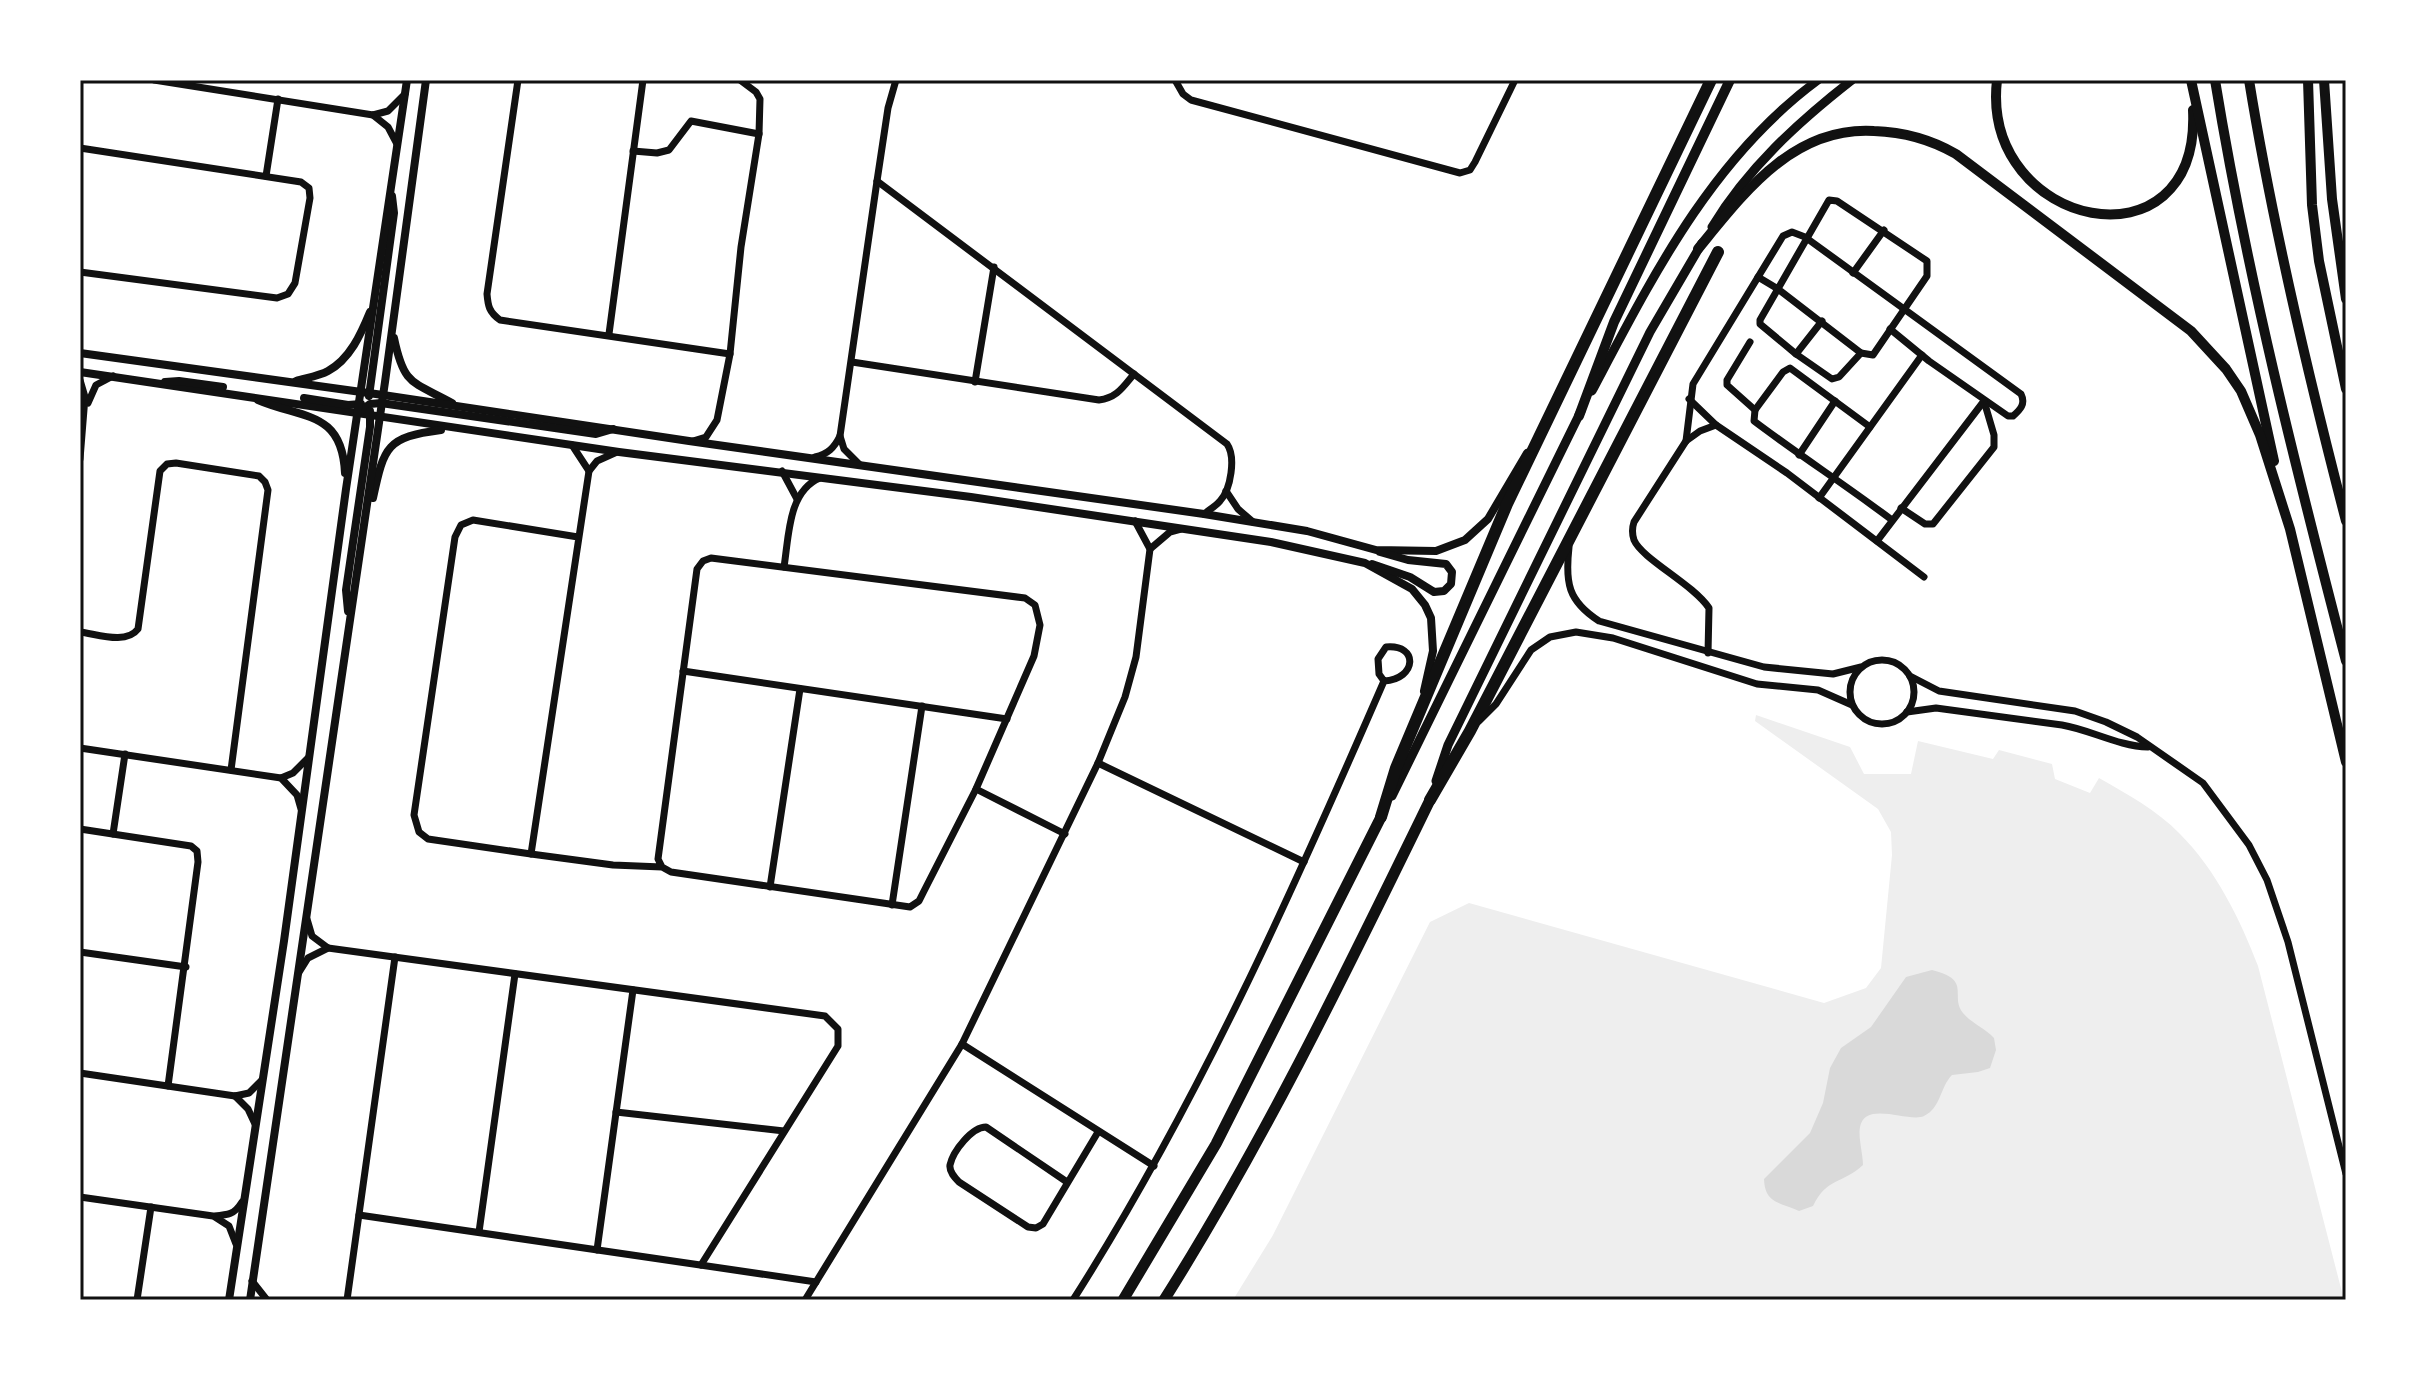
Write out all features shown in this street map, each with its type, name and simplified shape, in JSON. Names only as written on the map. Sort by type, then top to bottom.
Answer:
[{"type":"highway","points":[[1123,1300],[1216,1144],[1381,817],[1396,768],[1507,504],[1711,80]]},
{"type":"highway","points":[[1164,1300],[1246,1164],[1303,1059],[1430,800],[1470,731],[1718,252]]},
{"type":"main road","points":[[1579,416],[1614,322],[1730,80]]},
{"type":"main road","points":[[1381,817],[1579,416],[1655,271],[1703,198],[1758,133],[1818,80]]},
{"type":"main road","points":[[1430,800],[1448,745],[1552,529],[1650,332],[1698,249],[1732,195],[1772,147],[1852,80]]},
{"type":"main road","points":[[1997,80],[1999,127],[2023,173],[2041,191],[2061,204],[2085,213],[2109,215],[2150,205],[2180,177],[2192,137],[2191,80]]},
{"type":"main road","points":[[2191,80],[2290,529],[2346,762]]},
{"type":"main road","points":[[2215,80],[2253,278],[2294,459],[2346,661]]},
{"type":"main road","points":[[2249,80],[2262,161],[2288,282],[2346,521]]},
{"type":"main road","points":[[2308,80],[2312,205],[2319,261],[2346,389]]},
{"type":"main road","points":[[2324,80],[2332,199],[2346,299]]},
{"type":"main road","points":[[1698,249],[1740,198],[1772,167],[1802,146],[1829,135],[1864,130],[1892,132],[1936,143],[1987,175],[2090,252],[2191,331],[2210,351],[2234,380],[2250,411],[2290,529]]},
{"type":"street","points":[[154,80],[373,115],[388,111],[405,94]]},
{"type":"street","points":[[161,384],[179,381],[340,404],[365,402],[382,399],[456,406],[1204,514],[1307,531],[1408,560],[1446,564],[1452,572],[1451,584],[1444,591],[1434,592],[1395,570],[1271,542],[1182,528],[375,416],[365,402],[407,80]]},
{"type":"street","points":[[350,616],[346,590],[375,416],[382,399],[426,80]]},
{"type":"street","points":[[518,80],[487,294],[488,309],[500,320],[730,354]]},
{"type":"street","points":[[609,334],[643,80]]},
{"type":"street","points":[[689,441],[706,437],[717,420],[730,354],[741,247],[759,134],[760,99],[740,80]]},
{"type":"street","points":[[813,458],[825,455],[840,436],[877,181],[896,80]]},
{"type":"street","points":[[1175,80],[1191,100],[1460,173],[1470,170],[1475,162],[1515,80]]},
{"type":"street","points":[[266,176],[278,99]]},
{"type":"street","points":[[373,115],[388,127],[398,145]]},
{"type":"street","points":[[633,151],[657,153],[669,150],[691,121],[759,134]]},
{"type":"street","points":[[80,148],[301,182],[309,188],[310,198],[295,283],[288,294],[277,298],[80,272]]},
{"type":"street","points":[[877,181],[1227,444],[1232,458],[1226,491],[1221,501],[1204,514]]},
{"type":"street","points":[[229,1300],[302,815],[346,489],[365,402],[394,213],[390,192]]},
{"type":"street","points":[[1758,277],[1778,289],[1822,321],[1861,353],[1873,355],[1927,276],[1927,261],[1884,230],[1829,200],[1805,237],[1778,289],[1761,316],[1760,324],[1832,379],[1839,377],[1861,353]]},
{"type":"street","points":[[1853,273],[1884,230]]},
{"type":"street","points":[[1686,441],[1689,399],[1695,379],[1787,233],[1792,232],[1805,237],[2021,394],[2023,405],[2013,416],[2008,416],[1890,329]]},
{"type":"street","points":[[975,382],[994,267]]},
{"type":"street","points":[[292,382],[328,371],[347,355],[360,336],[376,300]]},
{"type":"street","points":[[1796,354],[1822,321]]},
{"type":"street","points":[[392,330],[400,367],[407,377],[415,385],[456,406]]},
{"type":"street","points":[[1750,342],[1727,385],[1755,410]]},
{"type":"street","points":[[80,353],[292,382],[365,402],[375,416],[363,526],[250,1300]]},
{"type":"street","points":[[1819,498],[1922,355]]},
{"type":"street","points":[[852,362],[1099,400],[1109,399],[1118,393],[1134,374]]},
{"type":"street","points":[[1870,427],[1790,368],[1783,372],[1755,410],[1754,421],[1892,520]]},
{"type":"street","points":[[80,372],[248,396],[365,402]]},
{"type":"street","points":[[84,413],[96,385],[115,375]]},
{"type":"street","points":[[80,380],[85,391],[80,459]]},
{"type":"street","points":[[248,396],[314,416],[332,431],[342,446],[346,489]]},
{"type":"street","points":[[382,399],[596,434],[613,429]]},
{"type":"street","points":[[1689,399],[1716,425],[1924,577]]},
{"type":"street","points":[[1799,455],[1835,401]]},
{"type":"street","points":[[1901,508],[1925,524],[1933,524],[1994,447],[1994,435],[1984,401]]},
{"type":"street","points":[[1877,541],[1984,401]]},
{"type":"street","points":[[1708,653],[1709,608],[1684,582],[1639,548],[1633,536],[1634,522],[1686,441],[1716,425]]},
{"type":"street","points":[[363,526],[371,508],[380,463],[390,445],[411,434],[454,428]]},
{"type":"street","points":[[1376,550],[1425,553],[1443,550],[1465,540],[1488,519],[1522,459],[1540,435]]},
{"type":"street","points":[[840,436],[852,460],[864,467]]},
{"type":"street","points":[[572,445],[589,471]]},
{"type":"street","points":[[531,854],[589,471],[597,461],[619,452]]},
{"type":"street","points":[[80,632],[125,638],[138,629],[160,471],[167,464],[259,476],[268,490],[231,770]]},
{"type":"street","points":[[782,471],[797,499]]},
{"type":"street","points":[[784,567],[797,499],[806,485],[823,476]]},
{"type":"street","points":[[1226,491],[1238,509],[1253,522]]},
{"type":"street","points":[[578,537],[473,520],[461,525],[455,537],[414,815],[419,832],[428,839],[613,865],[662,867],[671,872],[910,907],[919,901],[976,789],[1007,719],[1034,656],[1039,638],[1039,615],[1035,605],[1025,598],[711,558],[703,561],[697,569],[683,671],[658,859],[662,867]]},
{"type":"street","points":[[805,1300],[962,1044],[1098,763],[1134,666],[1150,549],[1135,521]]},
{"type":"street","points":[[1150,549],[1170,532],[1182,528]]},
{"type":"street","points":[[1569,541],[1567,581],[1575,602],[1599,621],[1742,663],[1794,671],[1833,674],[1875,660],[1885,660],[1895,663],[1933,689],[2075,711],[2137,737],[2203,783],[2249,845],[2267,880],[2288,942],[2346,1174]]},
{"type":"street","points":[[1365,563],[1412,589],[1431,618],[1433,651],[1420,710]]},
{"type":"street","points":[[1470,731],[1496,704],[1531,650],[1540,642],[1563,633],[1613,638],[1739,680],[1776,688],[1818,690],[1852,705],[1865,720],[1876,724],[1897,721],[1907,712],[1913,701],[1914,688],[1910,676]]},
{"type":"street","points":[[1398,646],[1406,651],[1410,662],[1407,672],[1398,679],[1384,681],[1379,674],[1378,659],[1386,647],[1398,646]]},
{"type":"street","points":[[1739,680],[1747,677],[1749,672],[1749,668],[1742,663]]},
{"type":"street","points":[[1852,705],[1850,691],[1853,678],[1861,667]]},
{"type":"street","points":[[683,671],[1007,719]]},
{"type":"street","points":[[1073,1300],[1154,1166],[1204,1069],[1304,862],[1384,681]]},
{"type":"street","points":[[770,887],[800,689]]},
{"type":"street","points":[[892,905],[922,706]]},
{"type":"street","points":[[1907,712],[1936,708],[2062,725],[2081,728],[2133,747],[2148,747]]},
{"type":"street","points":[[80,748],[281,778],[297,795],[302,815]]},
{"type":"street","points":[[281,778],[304,764],[311,752]]},
{"type":"street","points":[[113,834],[125,754]]},
{"type":"street","points":[[1098,763],[1304,862]]},
{"type":"street","points":[[976,789],[1065,834]]},
{"type":"street","points":[[80,829],[191,846],[197,851],[186,967],[168,1086]]},
{"type":"street","points":[[306,917],[312,936],[328,948],[825,1016],[838,1029],[838,1046],[701,1265]]},
{"type":"street","points":[[298,975],[308,958],[328,948]]},
{"type":"street","points":[[80,952],[186,967]]},
{"type":"street","points":[[347,1300],[395,957]]},
{"type":"street","points":[[479,1232],[515,974]]},
{"type":"street","points":[[597,1250],[633,990]]},
{"type":"street","points":[[962,1044],[1154,1166]]},
{"type":"street","points":[[80,1073],[235,1096],[249,1093],[262,1079]]},
{"type":"street","points":[[235,1096],[248,1109],[255,1124]]},
{"type":"street","points":[[616,1112],[784,1131]]},
{"type":"street","points":[[1067,1182],[986,1127],[977,1127],[970,1132],[950,1165],[952,1175],[959,1182],[1028,1227],[1036,1228],[1043,1224],[1098,1132]]},
{"type":"street","points":[[80,1197],[213,1216],[230,1215],[237,1211],[245,1198]]},
{"type":"street","points":[[137,1300],[151,1207]]},
{"type":"street","points":[[359,1215],[816,1282]]},
{"type":"street","points":[[213,1216],[229,1226],[238,1247]]},
{"type":"street","points":[[252,1281],[267,1300]]},
{"type":"shaded area","points":[[1756,715],[1850,747],[1864,774],[1911,774],[1918,741],[1993,759],[1999,750],[2052,764],[2055,779],[2090,793],[2099,778],[2131,796],[2171,825],[2205,863],[2226,896],[2258,966],[2344,1300],[1233,1300],[1273,1235],[1430,922],[1469,903],[1824,1003],[1866,988],[1881,968],[1892,855],[1891,832],[1878,809],[1755,721]]},
{"type":"shaded area","points":[[1932,970],[1952,979],[1958,989],[1959,1007],[1963,1013],[1994,1038],[1996,1050],[1990,1068],[1952,1075],[1934,1108],[1924,1116],[1878,1114],[1864,1119],[1860,1127],[1863,1165],[1830,1185],[1813,1206],[1799,1211],[1775,1201],[1767,1193],[1764,1179],[1810,1133],[1823,1103],[1830,1068],[1841,1048],[1871,1027],[1906,977]]}]
